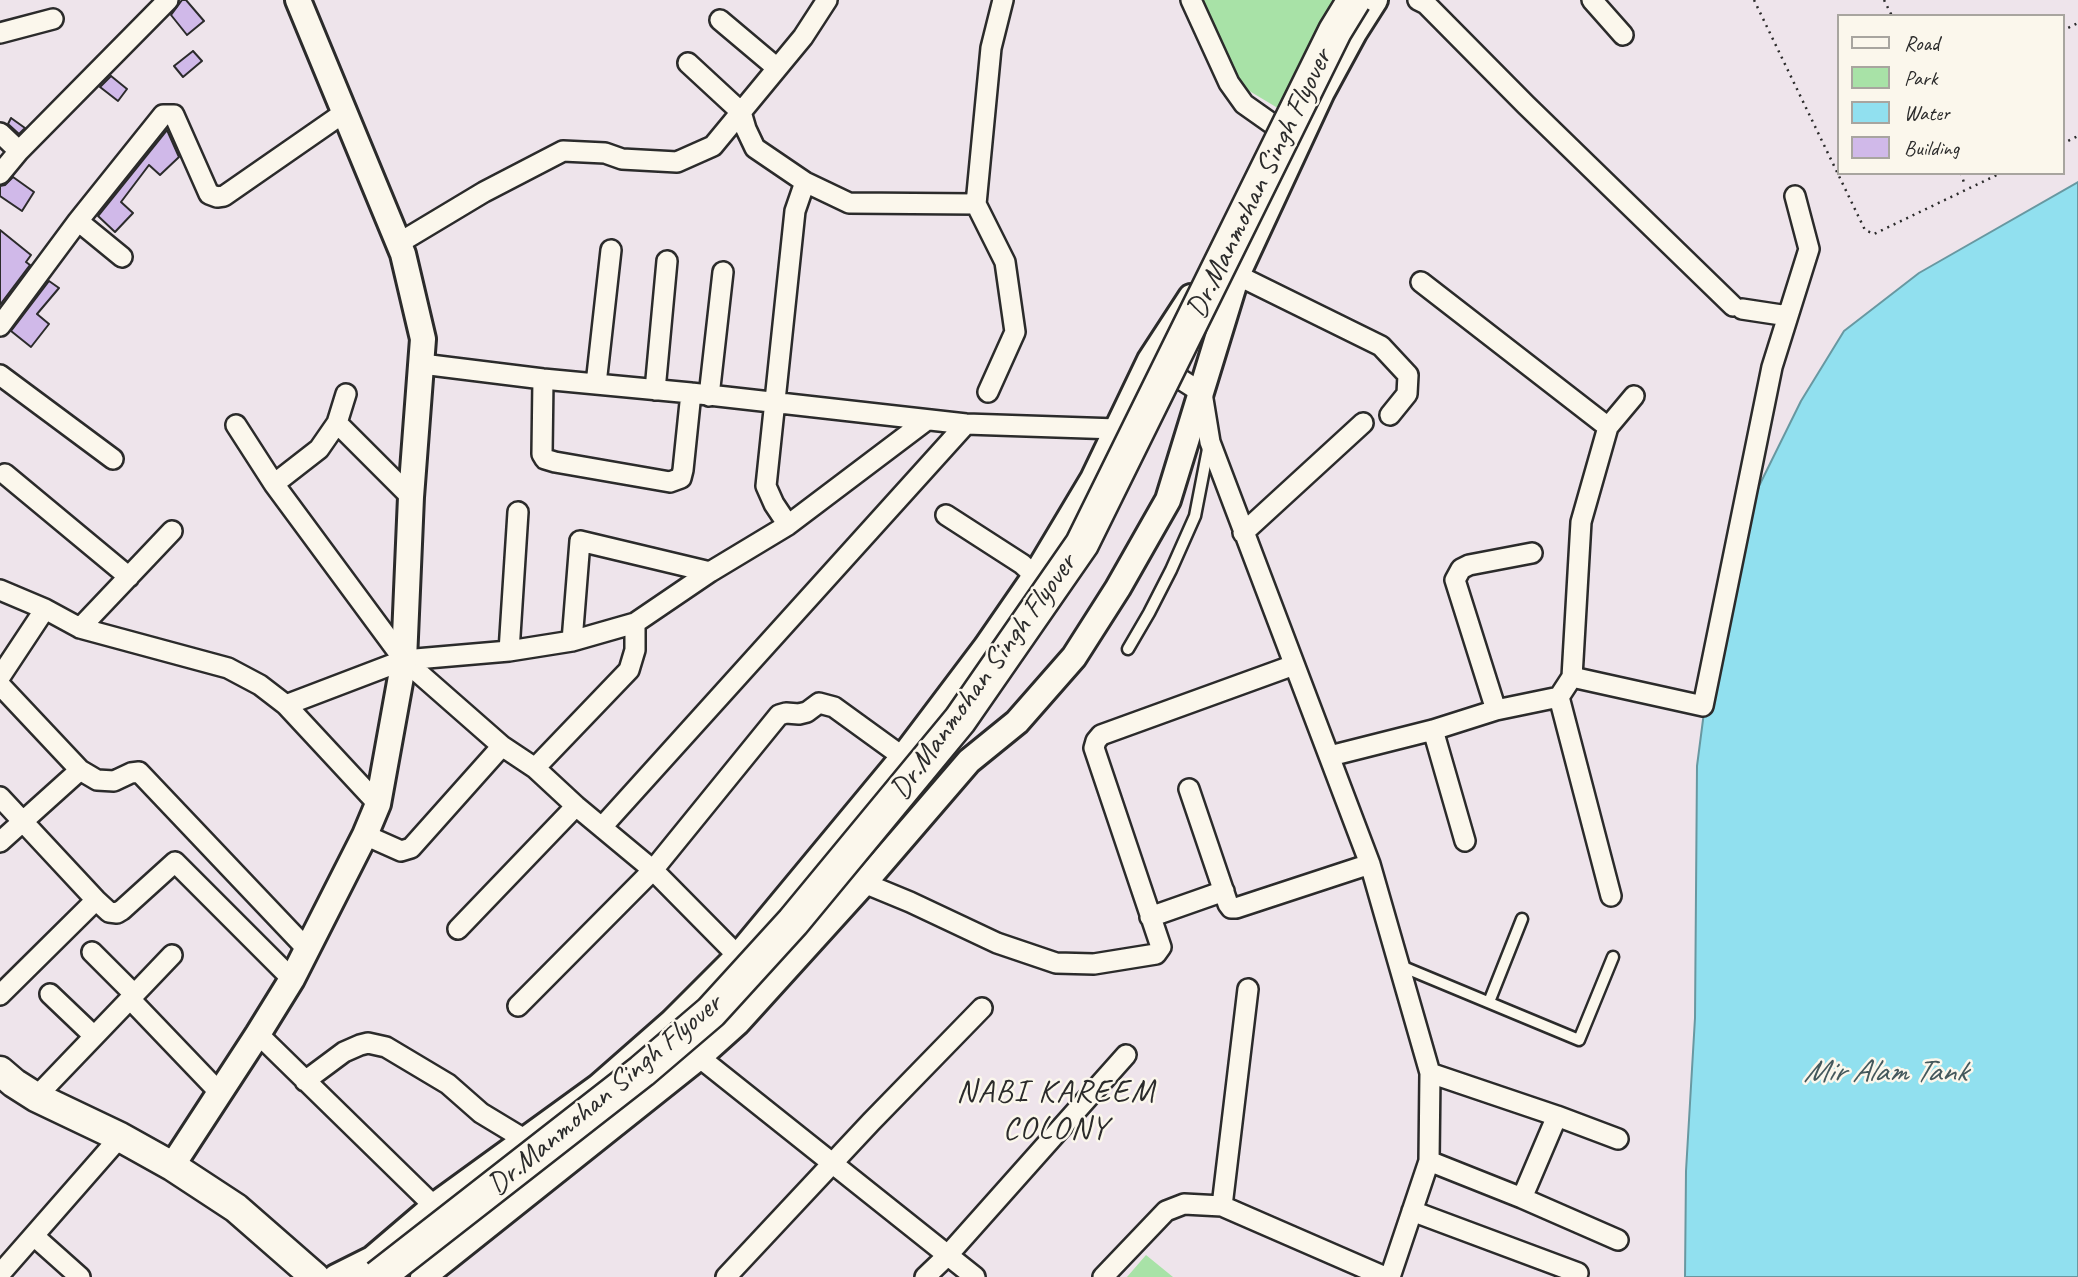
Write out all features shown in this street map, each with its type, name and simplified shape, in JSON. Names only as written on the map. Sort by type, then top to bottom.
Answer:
[{"type":"highway","name":"Dr.Manmohan Singh Flyover","points":[[378,1277],[642,1071],[711,1012],[793,922],[960,720],[1082,544],[1335,31],[1354,0]]},
{"type":"highway","name":"Dr.Manmohan Singh Flyover","points":[[398,1277],[653,1082],[751,992],[892,830],[1012,674],[1089,568],[1154,442],[1315,91],[1366,0]]},
{"type":"main road","points":[[0,1070],[36,1097],[172,1166],[236,1208],[314,1277]]},
{"type":"street","points":[[0,174],[19,151],[168,0]]},
{"type":"street","points":[[172,1166],[292,979],[365,835],[377,804],[404,660],[411,497],[423,339],[399,243],[298,0]]},
{"type":"street","points":[[988,392],[1015,332],[1005,262],[976,204],[991,47],[1003,0]]},
{"type":"street","points":[[1191,0],[1229,83],[1244,104],[1279,128]]},
{"type":"street","points":[[337,1277],[372,1259],[434,1206],[598,1087],[673,1022],[738,956],[903,757],[986,647],[1035,576],[1093,479],[1150,360],[1219,253],[1317,51],[1348,0]]},
{"type":"street","points":[[423,1277],[699,1057],[738,1022],[864,883],[969,761],[1017,722],[1074,657],[1118,588],[1168,499],[1237,275],[1322,92],[1375,0]]},
{"type":"street","points":[[1418,0],[1426,4],[1526,106],[1738,307],[1788,316]]},
{"type":"street","points":[[1592,0],[1623,35]]},
{"type":"street","points":[[399,243],[484,192],[563,151],[605,153],[622,159],[677,162],[713,146],[803,37],[823,2]]},
{"type":"street","points":[[0,33],[53,19]]},
{"type":"street","points":[[720,20],[777,68]]},
{"type":"street","points":[[688,63],[741,112],[755,148],[805,182],[849,202],[976,204]]},
{"type":"street","points":[[0,326],[78,221],[163,115],[174,115],[209,194],[217,197],[224,196],[345,112]]},
{"type":"street","points":[[0,133],[19,151]]},
{"type":"street","points":[[788,525],[766,486],[795,211],[805,182]]},
{"type":"street","points":[[1572,677],[1703,706],[1772,367],[1809,249],[1795,196]]},
{"type":"street","points":[[78,221],[122,257]]},
{"type":"street","points":[[596,384],[611,250]]},
{"type":"street","points":[[655,390],[667,261]]},
{"type":"street","points":[[543,379],[542,454],[545,458],[670,482],[681,478],[723,272]]},
{"type":"street","points":[[1237,275],[1381,346],[1408,375],[1407,394],[1390,415]]},
{"type":"street","points":[[1421,282],[1608,427]]},
{"type":"street","points":[[1104,1277],[1166,1211],[1184,1204],[1222,1206],[1387,1277],[1429,1161],[1430,1073],[1370,864],[1210,442],[1202,393],[1150,360]]},
{"type":"street","points":[[422,363],[543,379],[965,424],[1117,429]]},
{"type":"street","points":[[0,375],[113,459]]},
{"type":"street","points":[[274,484],[319,450],[337,423],[346,394]]},
{"type":"street","points":[[1330,756],[1433,730],[1496,710],[1559,697],[1572,677],[1581,522],[1608,427],[1634,396]]},
{"type":"street","points":[[286,705],[404,660],[572,641],[635,623],[710,572],[788,525],[927,420]]},
{"type":"street","points":[[337,423],[411,497]]},
{"type":"street","points":[[1243,533],[1363,423]]},
{"type":"street","points":[[602,827],[965,424]]},
{"type":"street","points":[[236,425],[274,484],[404,660],[502,746],[535,768],[653,870],[738,956]]},
{"type":"street","points":[[5,474],[129,577]]},
{"type":"street","points":[[509,650],[518,512]]},
{"type":"street","points":[[946,515],[1023,564],[1035,576]]},
{"type":"street","points":[[80,628],[172,531]]},
{"type":"street","points":[[572,641],[580,541],[710,572]]},
{"type":"street","points":[[1496,710],[1455,580],[1461,569],[1469,565],[1532,553]]},
{"type":"street","points":[[0,590],[80,628],[228,668],[260,685],[286,705],[377,804]]},
{"type":"street","points":[[0,677],[45,610]]},
{"type":"street","points":[[535,768],[629,670],[635,650],[635,623]]},
{"type":"street","points":[[864,883],[997,943],[1056,963],[1094,964],[1156,954],[1161,947],[1094,748],[1096,741],[1101,736],[1294,665]]},
{"type":"street","points":[[0,685],[80,770],[97,780],[114,781],[139,772],[307,949]]},
{"type":"street","points":[[1559,697],[1611,897]]},
{"type":"street","points":[[518,1006],[653,870],[779,715],[807,712],[819,703],[834,707],[903,757]]},
{"type":"street","points":[[1433,730],[1465,841]]},
{"type":"street","points":[[365,835],[401,851],[411,848],[502,746]]},
{"type":"street","points":[[0,842],[80,770]]},
{"type":"street","points":[[1189,789],[1231,908],[1370,864]]},
{"type":"street","points":[[0,797],[109,912],[117,913],[175,862],[292,979]]},
{"type":"street","points":[[458,929],[576,806]]},
{"type":"street","points":[[1150,917],[1224,891]]},
{"type":"street","points":[[0,995],[96,900]]},
{"type":"street","points":[[92,952],[220,1093]]},
{"type":"street","points":[[36,1097],[172,955]]},
{"type":"street","points":[[1222,1206],[1248,989]]},
{"type":"street","points":[[50,994],[94,1036]]},
{"type":"street","points":[[726,1277],[982,1008]]},
{"type":"street","points":[[673,1022],[699,1057],[975,1277]]},
{"type":"street","points":[[258,1034],[434,1206]]},
{"type":"street","points":[[305,1081],[344,1052],[360,1045],[386,1046],[447,1084],[481,1113],[524,1139]]},
{"type":"street","points":[[925,1277],[947,1256],[1126,1055]]},
{"type":"street","points":[[1430,1073],[1618,1139]]},
{"type":"street","points":[[1522,1198],[1557,1116]]},
{"type":"street","points":[[0,1274],[120,1138]]},
{"type":"street","points":[[1429,1161],[1618,1240]]},
{"type":"street","points":[[1412,1211],[1578,1273]]},
{"type":"street","points":[[34,1236],[80,1277]]},
{"type":"lane","points":[[1128,649],[1160,591],[1195,516],[1210,442]]},
{"type":"lane","points":[[1489,1002],[1522,919]]},
{"type":"lane","points":[[1400,965],[1579,1040],[1613,957]]},
{"type":"path","points":[[1754,0],[1836,170]]},
{"type":"path","points":[[1838,175],[1865,230],[1874,234],[1997,175]]},
{"type":"path","points":[[1962,175],[1965,186]]},
{"type":"green space","points":[[1201,0],[1337,0],[1281,110],[1236,83]]},
{"type":"green space","points":[[1146,1255],[1173,1277],[1127,1277]]},
{"type":"water","name":"Mir Alam Tank","points":[[2078,182],[2078,1277],[1685,1277],[1686,1171],[1695,1018],[1697,766],[1713,643],[1759,486],[1801,401],[1844,331],[1919,273]]},
{"type":"building","points":[[182,0],[186,0],[204,21],[187,35],[171,15]]},
{"type":"building","points":[[193,51],[202,61],[183,77],[174,66]]},
{"type":"building","points":[[111,76],[127,89],[118,101],[100,87]]},
{"type":"building","points":[[11,118],[25,128],[19,134],[8,124]]},
{"type":"building","points":[[167,130],[179,157],[160,175],[149,165],[121,202],[133,213],[115,232],[98,216]]},
{"type":"building","points":[[13,177],[34,192],[22,211],[0,196],[0,186]]},
{"type":"building","points":[[0,230],[31,255],[26,262],[30,265],[0,305]]},
{"type":"building","points":[[49,281],[59,288],[37,314],[49,324],[31,347],[11,331]]},
{"type":"district","name":"NABI KAREEM COLONY","points":[[1056,1112]]}]
